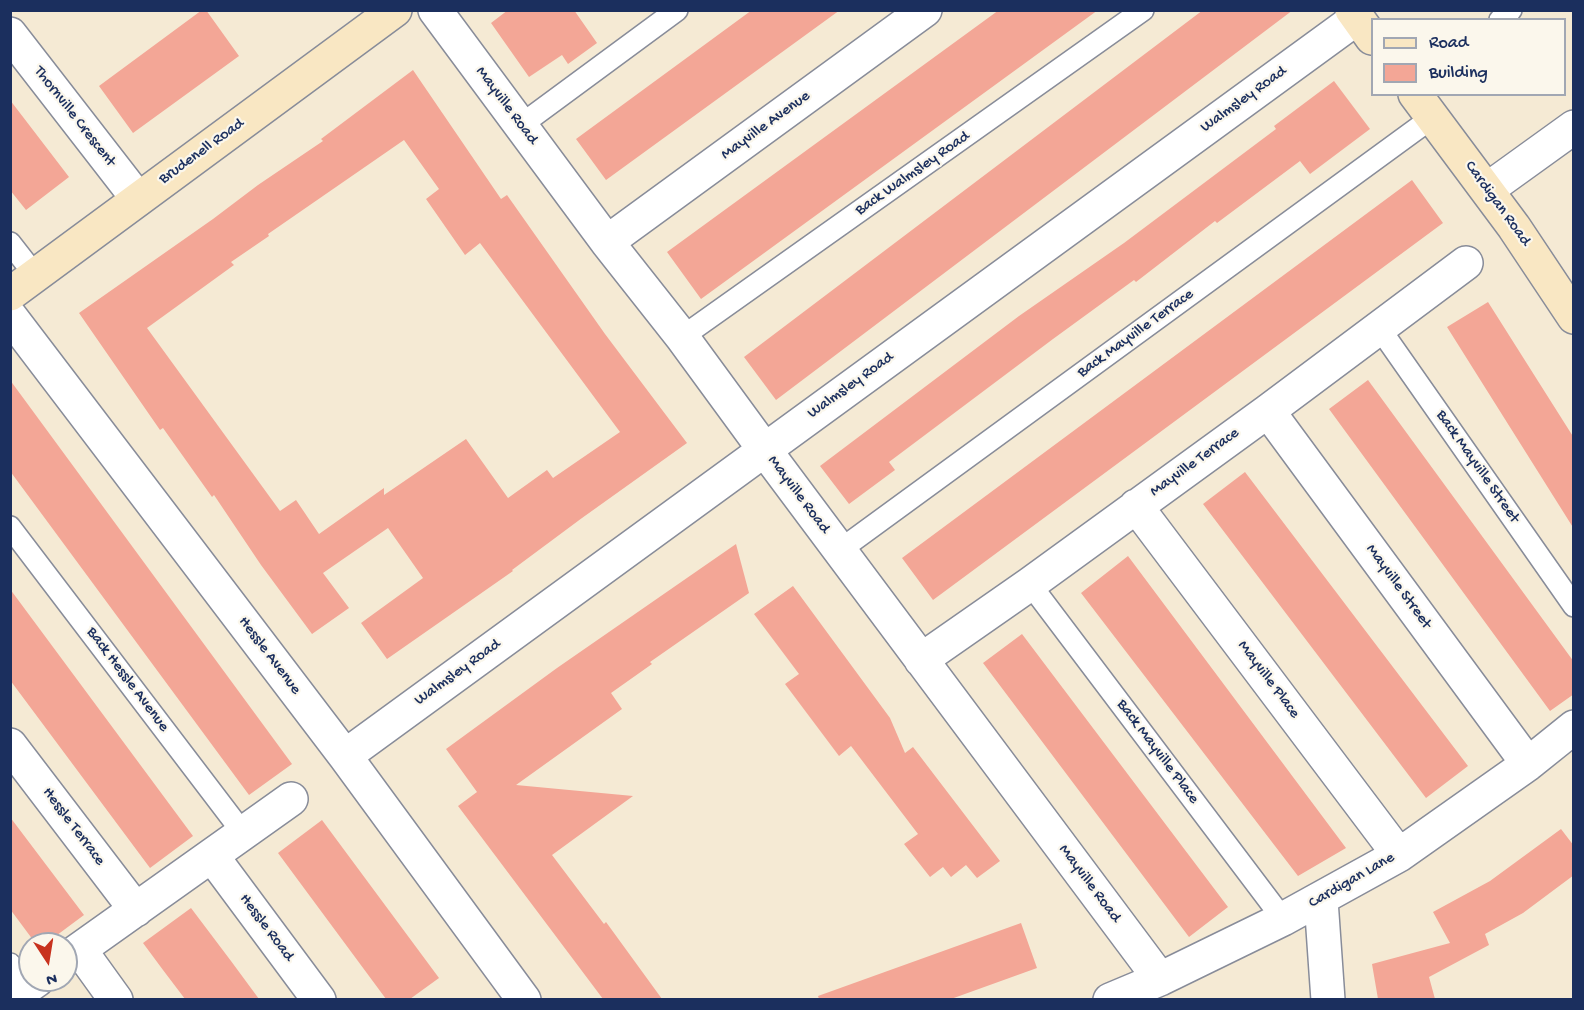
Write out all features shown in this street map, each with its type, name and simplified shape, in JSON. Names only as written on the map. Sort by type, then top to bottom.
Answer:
[{"type":"street","name":"Brudenell Road","points":[[23,285],[395,10]]},
{"type":"street","name":"Mayville Road","points":[[435,10],[1161,979]]},
{"type":"street","name":"Mayville Avenue","points":[[607,242],[925,10]]},
{"type":"street","name":"Walmsley Road","points":[[345,756],[764,449],[1361,22]]},
{"type":"street","name":"Thornville Crescent","points":[[10,34],[138,199]]},
{"type":"street","name":"Cardigan Road","points":[[1424,106],[1569,299]]},
{"type":"street","points":[[1488,189],[1574,127]]},
{"type":"street","name":"Mayville Terrace","points":[[921,660],[1030,584],[1268,411],[1466,263]]},
{"type":"street","name":"Hessle Avenue","points":[[10,316],[345,756],[524,999]]},
{"type":"street","name":"Mayville Street","points":[[1268,411],[1528,764]]},
{"type":"street","name":"Mayville Place","points":[[1136,506],[1399,855]]},
{"type":"street","name":"Cardigan Lane","points":[[1110,999],[1161,979],[1283,919],[1399,855],[1528,764],[1574,727]]},
{"type":"street","name":"Hessle Terrace","points":[[10,745],[136,910]]},
{"type":"street","points":[[78,951],[291,799]]},
{"type":"street","name":"Hessle Road","points":[[212,856],[320,999]]},
{"type":"street","points":[[1321,900],[1328,999]]},
{"type":"street","points":[[78,959],[116,999]]},
{"type":"lane","points":[[521,125],[677,10]]},
{"type":"lane","name":"Back Walmsley Road","points":[[682,337],[1143,10]]},
{"type":"lane","name":"Back Mayville Terrace","points":[[840,550],[1424,106]]},
{"type":"lane","points":[[10,243],[23,285]]},
{"type":"lane","name":"Back Mayville Street","points":[[1380,328],[1574,606]]},
{"type":"lane","name":"Back Hessle Avenue","points":[[10,527],[243,833]]},
{"type":"lane","name":"Back Mayville Place","points":[[1030,584],[1283,919]]},
{"type":"building","points":[[202,10],[206,10],[239,56],[133,133],[99,86]]},
{"type":"building","points":[[508,10],[574,10],[597,43],[568,64],[562,55],[529,77],[491,23]]},
{"type":"building","points":[[752,10],[840,10],[606,180],[576,139]]},
{"type":"building","points":[[999,10],[1098,10],[701,299],[667,252]]},
{"type":"building","points":[[1203,10],[1293,10],[776,400],[744,357]]},
{"type":"building","points":[[413,70],[501,199],[507,195],[605,334],[687,443],[582,518],[513,571],[387,659],[361,623],[423,578],[388,528],[323,573],[349,608],[312,634],[261,565],[214,495],[212,497],[163,428],[160,430],[79,313],[323,141],[321,139]],"holes":[[[404,140],[439,189],[426,199],[465,255],[480,243],[620,432],[553,478],[547,470],[508,498],[466,439],[384,495],[384,488],[319,534],[296,500],[280,511],[147,328],[234,265],[231,262],[269,236],[268,234]]]},
{"type":"building","points":[[1334,81],[1370,129],[1310,174],[1300,161],[1217,223],[1215,221],[1136,282],[1134,280],[1053,339],[889,462],[895,470],[849,504],[820,466],[1019,316],[1124,243],[1276,129],[1274,126]]},
{"type":"building","points":[[10,100],[69,177],[26,210],[10,190]]},
{"type":"building","points":[[1412,180],[1443,223],[933,600],[902,558]]},
{"type":"building","points":[[1488,302],[1574,438],[1574,529],[1447,327]]},
{"type":"building","points":[[10,380],[292,764],[249,795],[10,471]]},
{"type":"building","points":[[1368,380],[1574,662],[1574,694],[1550,711],[1329,409]]},
{"type":"building","points":[[1245,472],[1468,766],[1426,798],[1203,504]]},
{"type":"building","points":[[736,544],[749,593],[650,662],[652,664],[611,693],[622,709],[516,785],[633,796],[552,855],[604,924],[606,922],[662,999],[603,999],[458,806],[477,792],[446,749],[557,668]]},
{"type":"building","points":[[1128,556],[1346,848],[1298,876],[1081,593]]},
{"type":"building","points":[[793,586],[890,718],[905,753],[913,747],[1000,861],[977,878],[966,865],[951,877],[943,867],[930,877],[904,844],[918,834],[851,746],[839,756],[785,684],[799,674],[754,614]]},
{"type":"building","points":[[10,589],[193,836],[150,868],[10,680]]},
{"type":"building","points":[[1022,634],[1228,907],[1189,937],[983,663]]},
{"type":"building","points":[[10,817],[84,915],[61,932],[27,932],[10,909]]},
{"type":"building","points":[[322,820],[439,978],[410,999],[386,999],[278,853]]},
{"type":"building","points":[[1561,829],[1574,846],[1574,875],[1523,913],[1485,934],[1489,945],[1429,977],[1435,999],[1378,999],[1372,964],[1450,943],[1433,912],[1490,881]]},
{"type":"building","points":[[191,908],[259,999],[185,999],[163,970],[143,943]]},
{"type":"building","points":[[1021,923],[1037,968],[951,999],[819,999],[818,996]]}]
